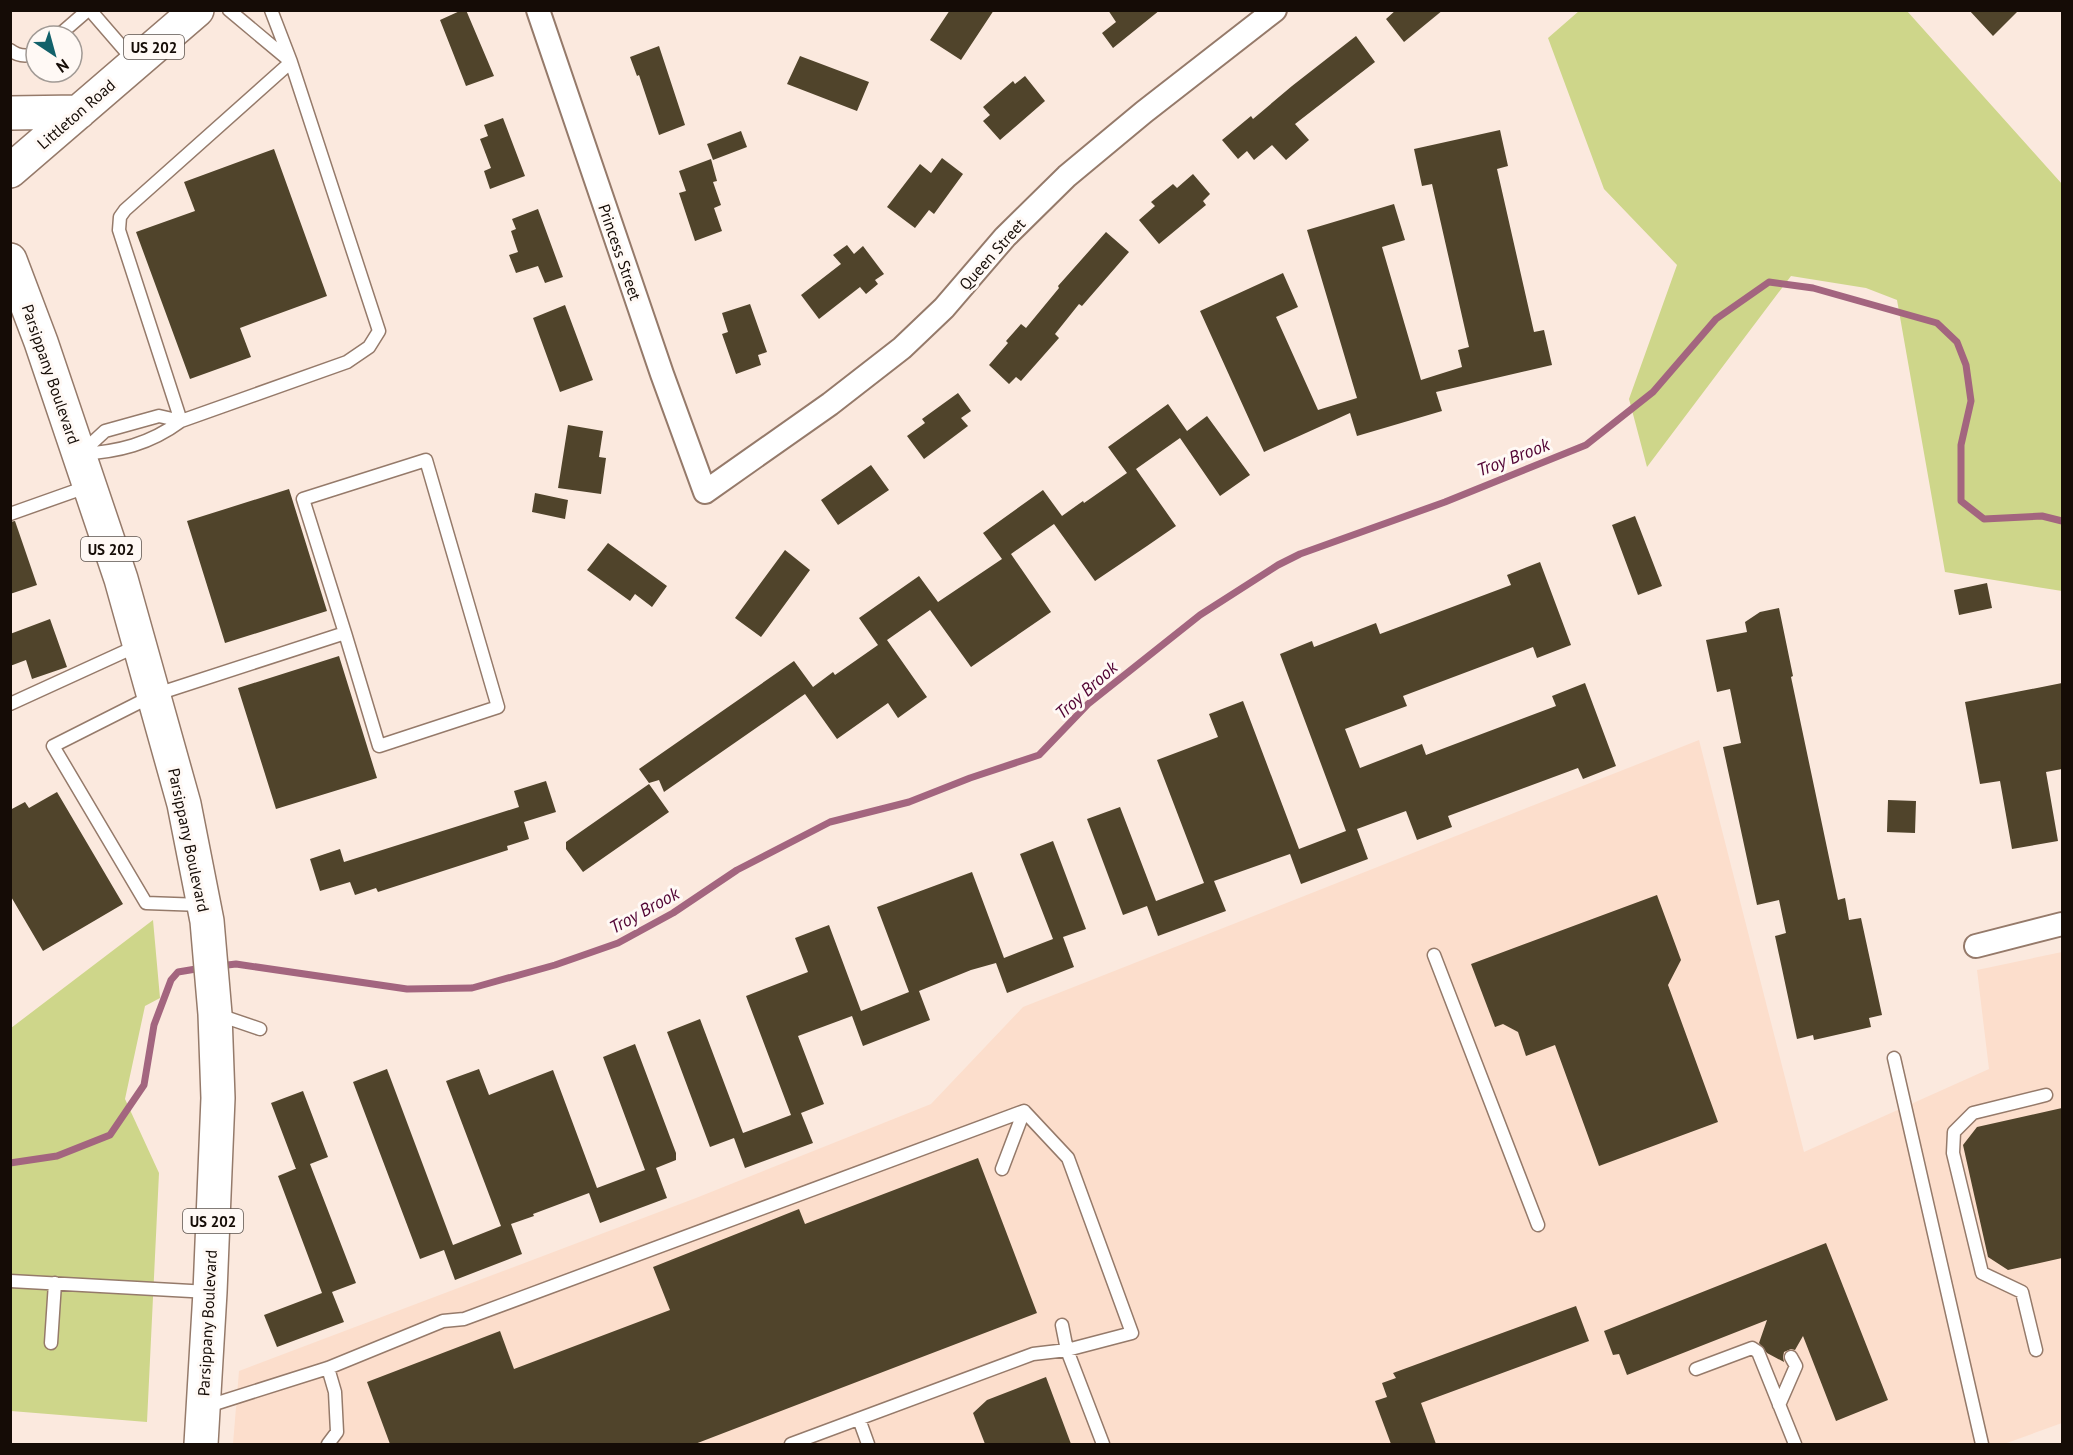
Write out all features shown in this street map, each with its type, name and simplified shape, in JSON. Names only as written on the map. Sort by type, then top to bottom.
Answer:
[{"type":"main road","name":"Littleton Road","points":[[10,171],[194,11]]},
{"type":"main road","points":[[10,113],[79,112]]},
{"type":"main road","name":"Parsippany Boulevard","points":[[10,260],[41,342],[121,579],[184,804],[204,905],[210,944],[218,1098],[201,1444]]},
{"type":"street","name":"Princess Street","points":[[538,10],[662,374],[705,492]]},
{"type":"street","name":"Queen Street","points":[[705,492],[830,404],[903,348],[944,308],[1005,237],[1067,176],[1144,112],[1275,10]]},
{"type":"street","points":[[1976,946],[2062,924]]},
{"type":"lane","points":[[72,24],[89,10],[136,63]]},
{"type":"lane","points":[[229,10],[291,62]]},
{"type":"lane","points":[[79,454],[112,452],[162,435],[181,421],[347,362],[369,347],[379,331],[291,62],[271,10]]},
{"type":"lane","points":[[10,50],[24,54]]},
{"type":"lane","points":[[181,421],[119,230],[120,217],[125,210],[291,62]]},
{"type":"lane","points":[[79,454],[105,431],[159,416],[181,421]]},
{"type":"lane","points":[[426,460],[498,707],[379,746],[345,633],[303,499],[426,460]]},
{"type":"lane","points":[[10,514],[90,486]]},
{"type":"lane","points":[[204,905],[146,903],[53,746],[154,695],[345,633]]},
{"type":"lane","points":[[10,704],[140,645]]},
{"type":"lane","points":[[1434,956],[1538,1225]]},
{"type":"lane","points":[[214,1006],[260,1029]]},
{"type":"lane","points":[[1894,1058],[1982,1444]]},
{"type":"lane","points":[[2036,1350],[2022,1292],[1982,1273],[1953,1153],[1954,1132],[1973,1113],[2046,1095]]},
{"type":"lane","points":[[1002,1169],[1024,1111]]},
{"type":"lane","points":[[792,1444],[1033,1354],[1067,1350],[1132,1333],[1068,1158],[1024,1111]]},
{"type":"lane","points":[[203,1407],[327,1368],[443,1321],[464,1318],[1024,1111]]},
{"type":"lane","points":[[10,1281],[210,1292]]},
{"type":"lane","points":[[51,1343],[55,1283]]},
{"type":"lane","points":[[1062,1325],[1067,1350],[1103,1444]]},
{"type":"lane","points":[[1696,1369],[1755,1347],[1795,1444]]},
{"type":"lane","points":[[1779,1405],[1796,1366],[1791,1357]]},
{"type":"lane","points":[[327,1368],[335,1392],[338,1432],[328,1444]]},
{"type":"lane","points":[[859,1419],[868,1444]]},
{"type":"shaded area","points":[[1699,740],[1804,1152],[1989,1069],[1977,970],[2062,952],[2062,1423],[2004,1444],[233,1444],[239,1371],[696,1198],[931,1104],[1023,1007]]},
{"type":"green space","points":[[1579,11],[1907,11],[2062,184],[2062,591],[1945,572],[1897,300],[1866,288],[1791,276],[1647,467],[1629,399],[1677,265],[1604,189],[1548,38]]},
{"type":"green space","points":[[153,920],[160,998],[145,1006],[125,1099],[159,1173],[147,1422],[11,1411],[11,1028]]},
{"type":"building","points":[[466,10],[494,76],[466,86],[440,20]]},
{"type":"building","points":[[950,10],[994,10],[961,60],[930,40]]},
{"type":"building","points":[[1108,10],[1160,10],[1113,48],[1102,33],[1116,22]]},
{"type":"building","points":[[1396,10],[1443,10],[1404,42],[1386,19]]},
{"type":"building","points":[[1969,10],[2019,10],[1993,36]]},
{"type":"building","points":[[1356,36],[1375,62],[1295,124],[1309,140],[1286,160],[1272,145],[1254,160],[1247,151],[1238,159],[1222,140],[1251,116],[1253,119]]},
{"type":"building","points":[[659,46],[685,125],[659,135],[639,75],[637,76],[630,57]]},
{"type":"building","points":[[800,56],[869,82],[857,111],[787,84]]},
{"type":"building","points":[[1025,76],[1045,101],[1000,140],[983,121],[990,115],[983,107],[1013,81],[1015,84]]},
{"type":"building","points":[[503,118],[525,176],[490,189],[484,171],[491,168],[480,139],[488,136],[484,125]]},
{"type":"building","points":[[1500,130],[1508,166],[1497,169],[1534,332],[1544,330],[1552,365],[1436,392],[1442,411],[1357,436],[1350,413],[1264,452],[1200,311],[1283,273],[1298,307],[1276,317],[1318,410],[1357,398],[1307,230],[1394,204],[1405,240],[1382,247],[1421,380],[1462,367],[1458,350],[1469,347],[1432,184],[1422,186],[1414,149]]},
{"type":"building","points":[[741,131],[747,147],[713,160],[707,144]]},
{"type":"building","points":[[274,149],[327,296],[240,328],[251,357],[190,379],[136,232],[195,211],[184,182]]},
{"type":"building","points":[[942,158],[963,174],[934,214],[929,210],[915,228],[887,207],[920,164],[931,173]]},
{"type":"building","points":[[711,159],[717,181],[713,182],[721,205],[714,208],[722,231],[695,241],[679,193],[686,191],[679,171]]},
{"type":"building","points":[[1193,174],[1210,194],[1203,201],[1206,205],[1159,244],[1139,220],[1155,206],[1151,202],[1173,184],[1177,188]]},
{"type":"building","points":[[538,209],[563,277],[545,283],[538,266],[516,273],[509,255],[518,252],[511,231],[516,229],[512,219]]},
{"type":"building","points":[[1106,232],[1129,252],[1082,306],[1079,304],[1055,334],[1059,338],[1021,381],[1016,377],[1009,384],[989,365],[1021,324],[1026,328],[1059,288],[1058,286]]},
{"type":"building","points":[[847,245],[854,254],[863,246],[884,274],[875,280],[878,284],[866,294],[860,287],[819,319],[801,295],[841,264],[833,255]]},
{"type":"building","points":[[750,304],[767,352],[758,355],[761,365],[736,374],[722,334],[728,332],[722,313]]},
{"type":"building","points":[[565,305],[593,380],[560,392],[533,318]]},
{"type":"building","points":[[958,393],[971,411],[961,418],[968,426],[924,459],[907,436],[925,423],[922,419]]},
{"type":"building","points":[[1168,404],[1187,431],[1207,416],[1250,475],[1220,496],[1180,438],[1136,469],[1176,526],[1095,581],[1054,524],[1011,554],[1051,612],[971,667],[930,610],[887,640],[927,697],[898,718],[888,703],[837,739],[805,694],[664,792],[659,780],[649,783],[639,769],[794,661],[813,687],[833,672],[835,675],[878,645],[859,618],[919,576],[938,602],[1002,559],[983,533],[1043,490],[1062,516],[1083,501],[1084,503],[1127,473],[1108,447]]},
{"type":"building","points":[[568,425],[603,431],[599,457],[606,458],[601,494],[558,488]]},
{"type":"building","points":[[871,465],[889,490],[838,525],[821,500]]},
{"type":"building","points":[[289,489],[327,611],[225,643],[187,521]]},
{"type":"building","points":[[535,493],[568,500],[565,519],[532,512]]},
{"type":"building","points":[[1635,516],[1662,586],[1638,595],[1612,525]]},
{"type":"building","points":[[15,521],[37,585],[10,594],[10,522]]},
{"type":"building","points":[[608,543],[667,586],[652,607],[635,594],[630,601],[587,570]]},
{"type":"building","points":[[785,550],[810,570],[761,637],[735,618]]},
{"type":"building","points":[[1540,562],[1571,645],[1537,658],[1533,647],[1403,696],[1407,706],[1345,729],[1360,768],[1422,744],[1426,755],[1556,706],[1552,696],[1585,683],[1616,766],[1583,779],[1578,768],[1448,816],[1452,827],[1417,840],[1406,811],[1357,829],[1368,859],[1301,884],[1290,854],[1214,881],[1226,911],[1158,936],[1147,906],[1123,915],[1087,819],[1120,807],[1156,901],[1204,883],[1157,760],[1218,737],[1209,714],[1243,701],[1299,849],[1346,831],[1280,654],[1312,641],[1314,647],[1376,623],[1380,634],[1511,585],[1507,575]]},
{"type":"building","points":[[1987,583],[1992,608],[1959,615],[1954,590]]},
{"type":"building","points":[[1779,608],[1793,676],[1791,677],[1838,900],[1845,898],[1849,920],[1861,918],[1882,1015],[1869,1018],[1871,1027],[1814,1040],[1813,1035],[1797,1039],[1775,936],[1786,933],[1779,900],[1757,905],[1723,747],[1741,743],[1730,689],[1717,692],[1706,640],[1747,632],[1745,622],[1760,612]]},
{"type":"building","points":[[50,619],[67,667],[32,679],[26,660],[10,666],[10,634]]},
{"type":"building","points":[[339,656],[377,778],[276,809],[238,688]]},
{"type":"building","points":[[2062,683],[2062,769],[2046,772],[2058,841],[2012,849],[2000,781],[1980,784],[1965,702]]},
{"type":"building","points":[[546,781],[556,812],[524,822],[529,839],[507,846],[508,850],[378,892],[376,888],[355,895],[350,882],[320,891],[310,859],[340,849],[344,862],[519,807],[514,791]]},
{"type":"building","points":[[649,784],[669,812],[583,872],[566,849],[566,842]]},
{"type":"building","points":[[57,792],[123,904],[43,951],[10,895],[10,810],[25,802],[29,808]]},
{"type":"building","points":[[1888,800],[1916,801],[1915,833],[1887,832]]},
{"type":"building","points":[[1053,841],[1086,929],[1063,937],[1074,967],[1007,993],[996,963],[971,970],[919,991],[930,1020],[863,1046],[852,1016],[798,1036],[824,1104],[801,1113],[813,1143],[745,1168],[734,1138],[710,1147],[667,1032],[700,1019],[743,1133],[791,1115],[746,996],[808,972],[795,938],[829,925],[861,1011],[909,992],[877,907],[972,872],[1004,958],[1053,939],[1020,854]]},
{"type":"building","points":[[1657,895],[1681,960],[1668,985],[1718,1122],[1599,1166],[1555,1045],[1526,1056],[1518,1032],[1503,1024],[1495,1027],[1471,964]]},
{"type":"building","points":[[635,1044],[676,1153],[676,1160],[656,1168],[667,1198],[600,1223],[589,1193],[533,1214],[534,1216],[511,1224],[522,1254],[455,1280],[444,1250],[420,1259],[353,1082],[387,1069],[453,1245],[501,1226],[446,1081],[479,1069],[489,1095],[553,1070],[597,1188],[645,1170],[603,1057]]},
{"type":"building","points":[[303,1091],[328,1157],[310,1164],[356,1283],[332,1292],[344,1322],[277,1347],[264,1315],[322,1293],[278,1176],[296,1169],[271,1103]]},
{"type":"building","points":[[2062,1108],[2062,1258],[2008,1270],[1988,1257],[1963,1145],[1977,1127]]},
{"type":"building","points":[[978,1158],[1037,1313],[695,1444],[390,1444],[367,1382],[500,1331],[514,1369],[670,1310],[653,1267],[799,1209],[805,1224]]},
{"type":"building","points":[[1826,1243],[1888,1400],[1836,1421],[1803,1336],[1795,1350],[1784,1352],[1784,1362],[1767,1353],[1759,1343],[1767,1320],[1627,1375],[1619,1354],[1613,1355],[1604,1331]]},
{"type":"building","points":[[1576,1306],[1589,1341],[1421,1403],[1436,1444],[1391,1444],[1375,1401],[1387,1397],[1382,1383],[1396,1378],[1393,1373]]},
{"type":"building","points":[[1046,1377],[1071,1444],[985,1444],[973,1413],[987,1400]]},
{"type":"waterway","name":"Troy Brook","points":[[219,966],[236,964],[407,989],[472,988],[555,965],[618,943],[673,913],[737,870],[830,822],[909,802],[970,778],[1039,755],[1088,704],[1200,615],[1278,565],[1300,554],[1445,502],[1586,445],[1653,392],[1716,319],[1769,282],[1813,288],[1937,323],[1957,342],[1966,365],[1971,401],[1961,445],[1961,501],[1984,519],[2042,516],[2062,521]]},
{"type":"waterway","name":"Troy Brook","points":[[10,1163],[57,1156],[110,1135],[144,1085],[154,1025],[171,980],[178,972],[202,968]]}]
